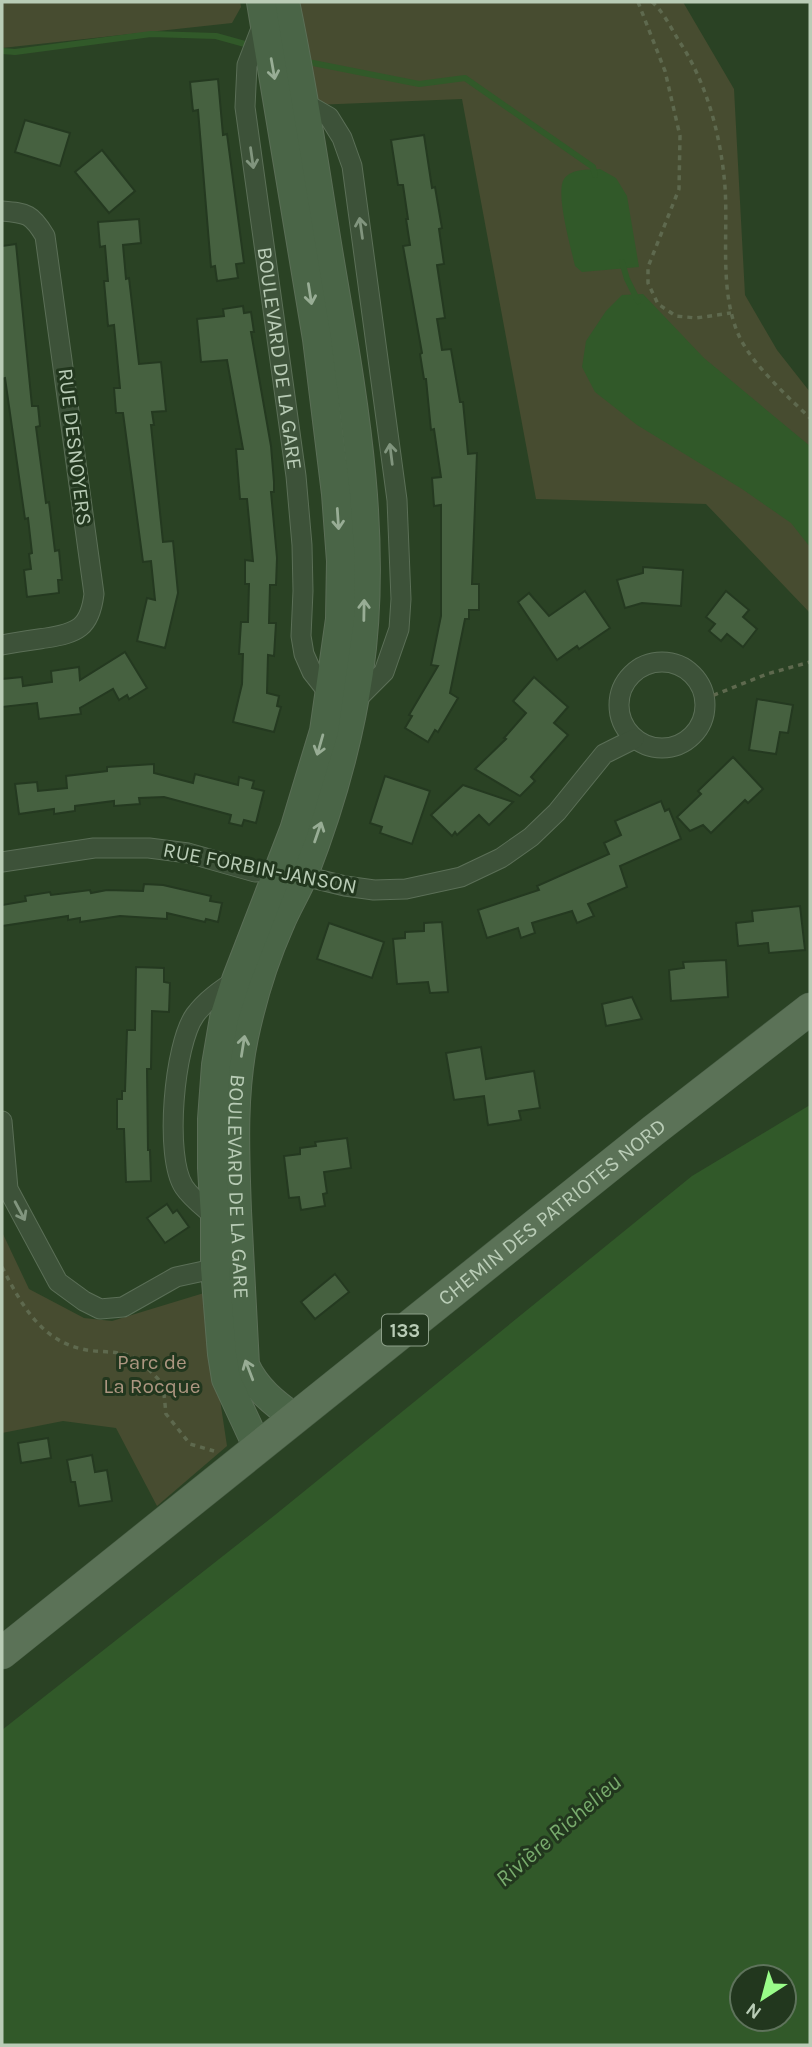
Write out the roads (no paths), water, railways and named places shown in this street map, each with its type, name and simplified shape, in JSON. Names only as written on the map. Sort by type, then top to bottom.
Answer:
[{"type":"main road","name":"CHEMIN DES PATRIOTES NORD","points":[[2,1653],[654,1130],[810,1009]]},
{"type":"street","name":"BOULEVARD DE LA GARE","points":[[251,1454],[226,1379],[227,1266],[235,1124],[244,1039],[254,997],[278,928],[291,872],[294,830],[324,731],[342,698],[365,616],[363,492],[356,413],[303,102],[270,8]]},
{"type":"street","name":"BOULEVARD DE LA GARE","points":[[270,8],[336,494],[341,561],[342,698]]},
{"type":"street","name":"BOULEVARD DE LA GARE","points":[[270,8],[247,65],[245,107],[296,476],[302,545],[301,636],[304,653],[313,672],[342,698]]},
{"type":"street","points":[[303,102],[329,117],[342,138],[352,166],[397,500],[401,599],[399,629],[384,672],[342,698]]},
{"type":"street","name":"RUE DESNOYERS","points":[[2,211],[22,212],[36,219],[46,236],[94,594],[92,610],[84,624],[72,634],[2,645]]},
{"type":"street","points":[[657,663],[676,665],[690,672],[698,682],[704,699],[703,718],[693,736],[681,744],[662,749],[647,746],[634,738],[623,725],[619,710],[621,691],[628,678],[639,668],[657,663]]},
{"type":"street","name":"RUE FORBIN-JANSON","points":[[2,862],[120,846],[188,853],[255,872],[291,872],[345,886],[374,890],[406,889],[461,877],[501,858],[531,837],[557,812],[604,754],[634,738]]},
{"type":"street","name":"BOULEVARD DE LA GARE","points":[[291,872],[236,979],[224,1018],[216,1065],[212,1143],[215,1217],[245,1365],[252,1380],[267,1398],[295,1418]]},
{"type":"street","name":"BOULEVARD DE LA GARE","points":[[215,1217],[183,1186],[177,1169],[173,1143],[178,1061],[195,1015],[236,979]]},
{"type":"street","points":[[2,1122],[8,1189],[58,1282],[84,1301],[100,1309],[123,1307],[176,1277],[227,1266]]},
{"type":"water","points":[[600,169],[616,178],[627,196],[639,267],[582,272],[575,266],[565,221],[562,186],[564,179],[571,173]]},
{"type":"water","points":[[643,294],[704,358],[810,446],[810,547],[791,523],[742,489],[637,425],[595,392],[582,367],[586,341],[606,311],[622,295]]},
{"type":"water","name":"Rivière Richelieu","points":[[810,1105],[810,2045],[2,2045],[2,1730],[275,1515],[692,1176]]},
{"type":"waterway","points":[[2,51],[15,52],[151,34],[216,36],[252,46]]},
{"type":"waterway","points":[[303,61],[419,84],[465,78],[593,167],[595,175]]},
{"type":"waterway","points":[[622,262],[638,301]]},
{"type":"park label","name":"Parc de La Rocque","points":[[152,1374]]}]
